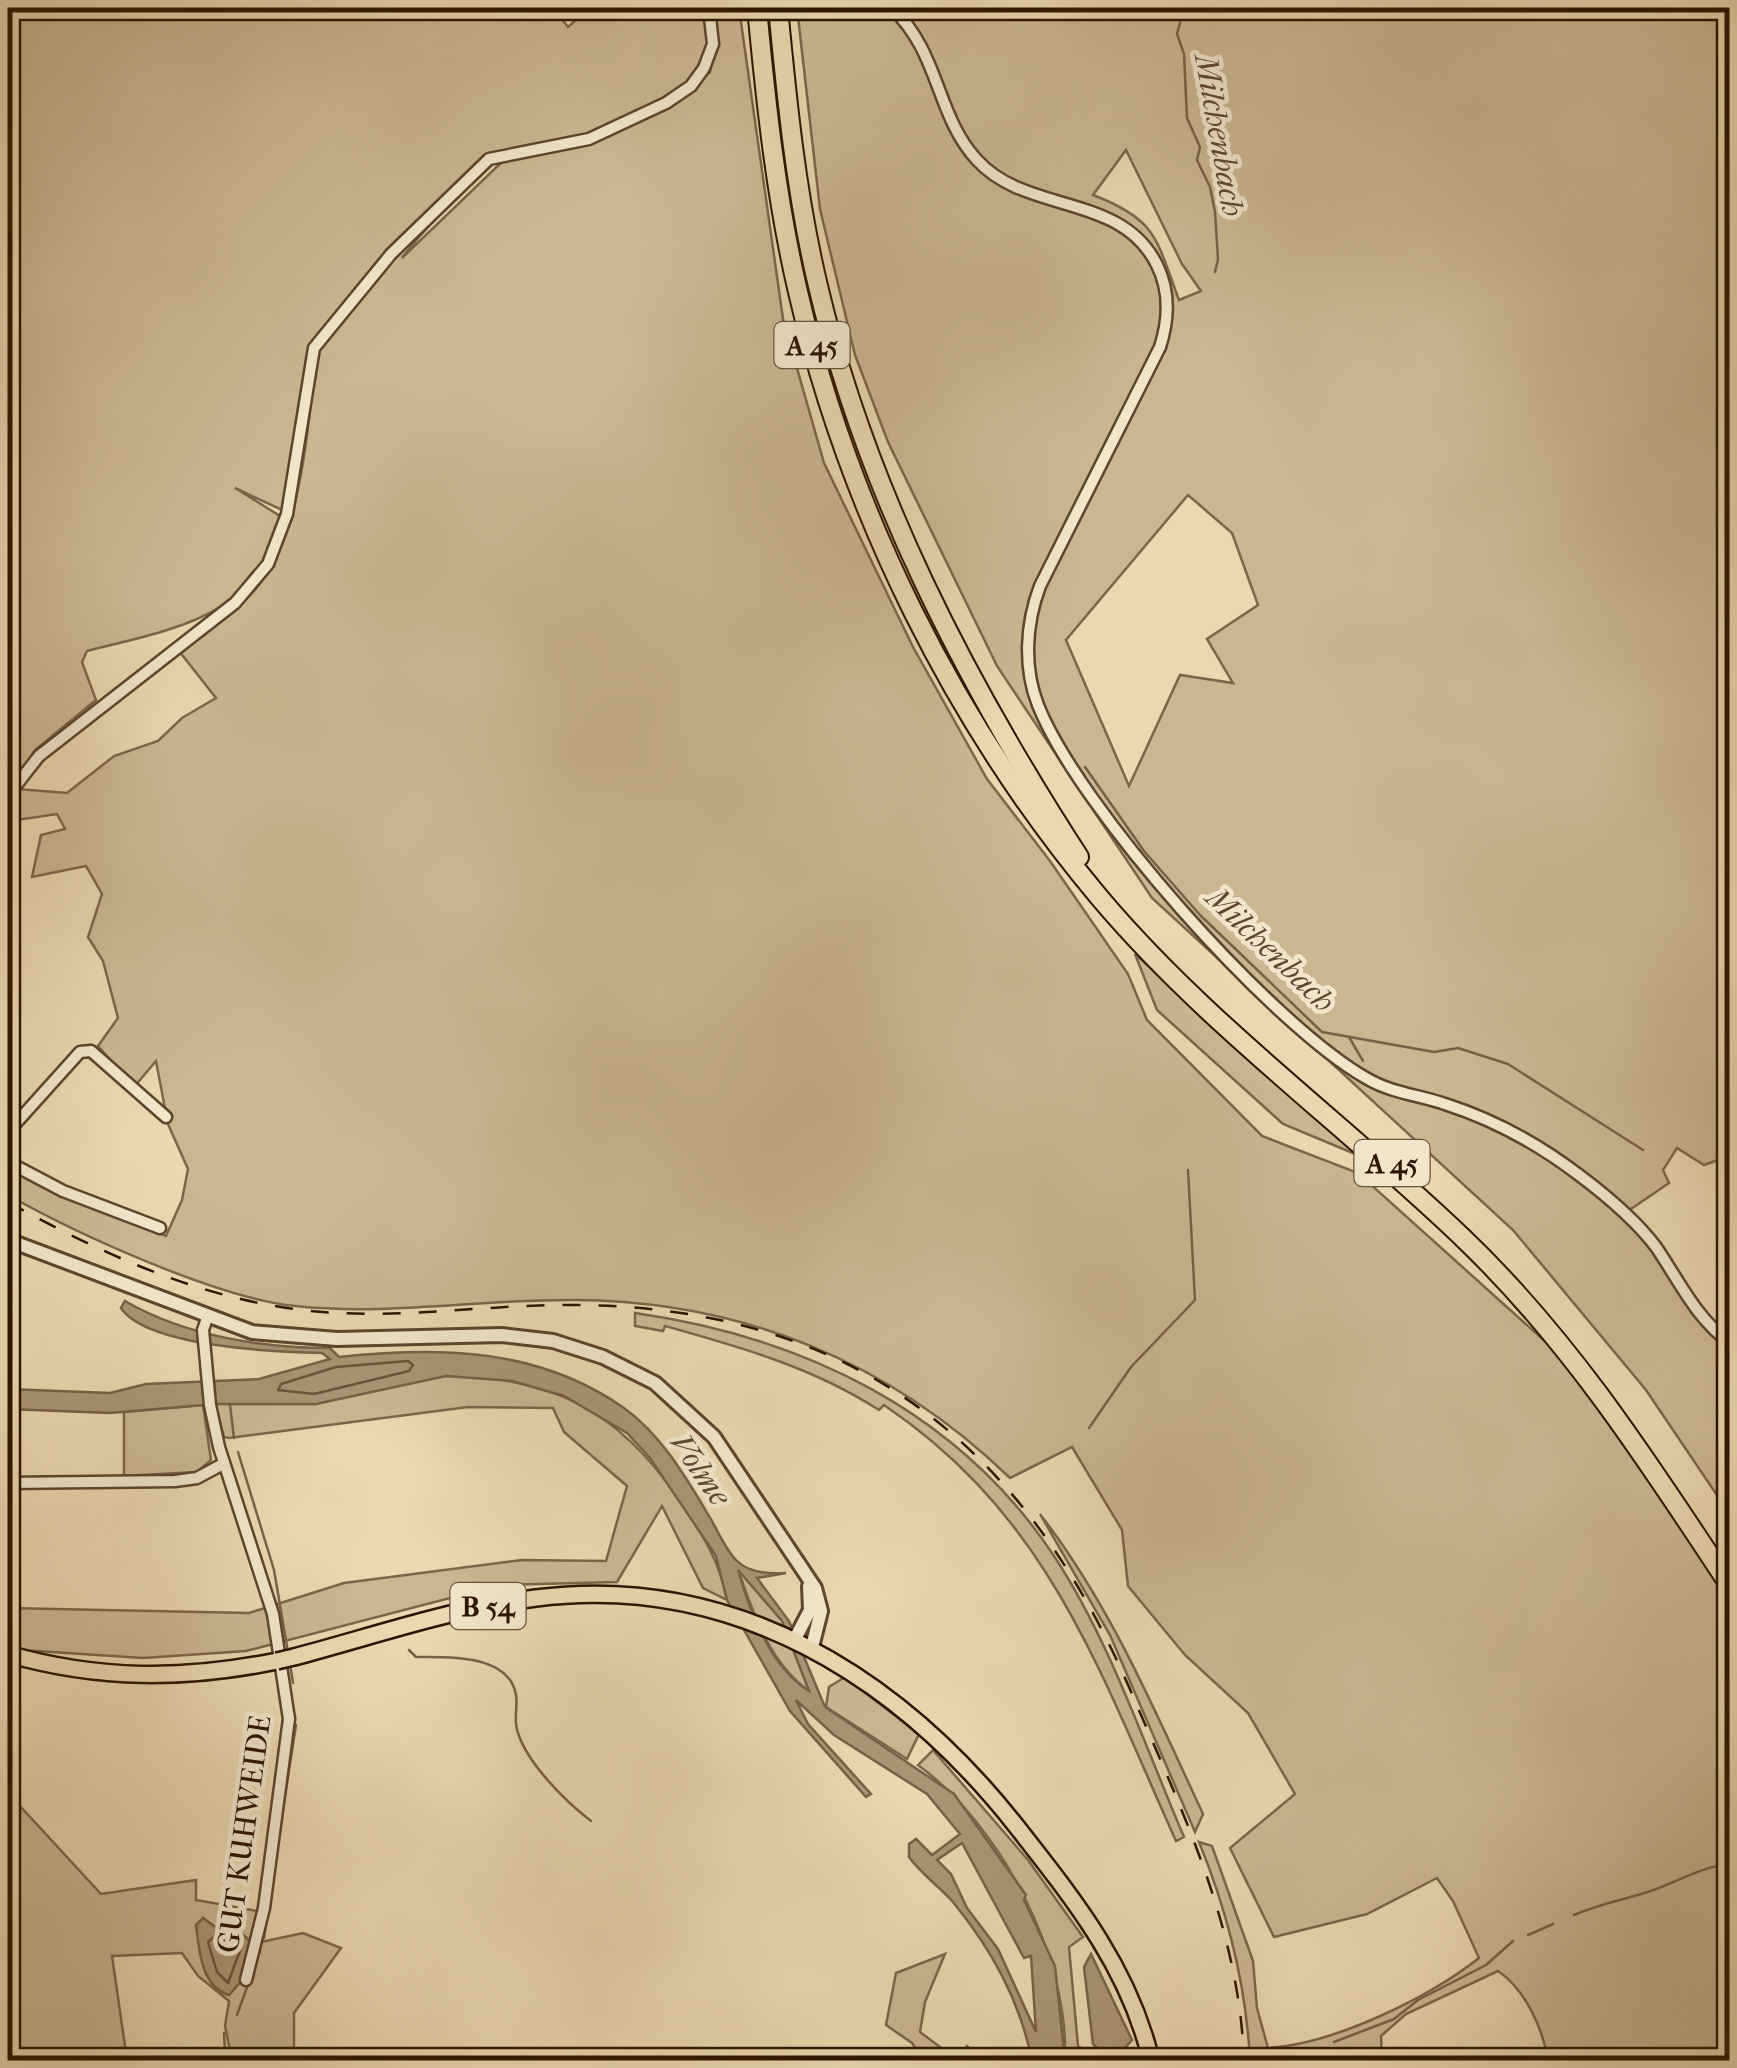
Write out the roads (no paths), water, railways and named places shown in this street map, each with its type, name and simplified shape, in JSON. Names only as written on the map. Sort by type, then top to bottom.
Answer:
[{"type":"highway","name":"A 45","points":[[757,8],[783,220],[826,396],[864,501],[901,586],[1101,899],[1168,973],[1460,1236],[1552,1331],[1615,1411],[1730,1586]]},
{"type":"highway","name":"A 45","points":[[779,9],[803,217],[848,396],[883,493],[1005,750]]},
{"type":"highway","name":"A 45","points":[[1024,782],[1097,882],[1174,968],[1468,1230],[1554,1320],[1622,1407],[1730,1570]]},
{"type":"main road","name":"B 54","points":[[8,1654],[58,1668],[164,1677],[277,1661],[474,1608],[551,1596],[654,1599],[730,1616],[795,1639],[921,1722],[1004,1810],[1082,1910],[1118,1966],[1139,2015],[1151,2060]]},
{"type":"street","points":[[8,808],[14,788],[39,756],[235,603],[268,564],[287,514],[314,348],[391,254],[489,159],[589,139],[654,109],[691,86],[704,68],[713,44],[708,8]]},
{"type":"street","points":[[892,8],[923,45],[959,135],[976,159],[1012,186],[1098,213],[1123,226],[1146,246],[1164,283],[1168,309],[1160,347],[1040,586],[1030,618],[1030,670],[1037,702],[1075,770],[1118,830],[1194,922],[1286,1014],[1367,1079],[1496,1122],[1576,1172],[1641,1230],[1698,1314],[1730,1342]]},
{"type":"street","points":[[8,1132],[80,1052],[91,1051],[166,1117]]},
{"type":"street","points":[[8,1162],[63,1192],[160,1228]]},
{"type":"street","points":[[8,1240],[205,1324],[295,1338],[502,1334],[553,1340],[603,1357],[655,1384],[714,1437],[746,1479],[818,1594],[821,1611],[812,1647]]},
{"type":"street","name":"GUT KUHWEIDE","points":[[205,1324],[210,1406],[223,1464],[237,1492],[273,1614],[289,1718],[264,1908],[246,1980]]},
{"type":"street","points":[[8,1483],[176,1482],[198,1478],[223,1464]]},
{"type":"street","points":[[795,1639],[812,1600],[807,1579]]},
{"type":"water","points":[[125,1301],[173,1323],[225,1338],[330,1348],[339,1357],[451,1352],[523,1363],[591,1388],[638,1419],[674,1460],[736,1560],[753,1570],[786,1573],[757,1578],[789,1621],[825,1707],[954,1794],[1026,1895],[1024,1900],[1055,1966],[1065,2060],[1032,2060],[1020,2016],[992,1957],[953,1902],[909,1857],[909,1844],[916,1839],[932,1855],[960,1834],[927,1794],[834,1735],[796,1700],[808,1724],[871,1794],[866,1797],[790,1711],[727,1600],[716,1556],[650,1458],[627,1433],[564,1396],[512,1381],[446,1376],[316,1404],[215,1404],[110,1413],[8,1409],[8,1389],[110,1393],[146,1384],[259,1379],[330,1359],[322,1353],[245,1349],[184,1339],[135,1321],[121,1308]],"holes":[[[738,1570],[782,1621],[809,1691],[783,1668],[763,1637]],[[962,1843],[1024,1958],[1031,1956],[1036,2032],[998,1949],[967,1908],[951,1874],[937,1860]]]},
{"type":"water","points":[[203,1918],[215,1927],[239,1931],[252,1943],[243,1979],[229,1995],[212,1984],[203,1966],[196,1925]]},
{"type":"water","points":[[1091,1954],[1132,2040],[1121,2052],[1101,2052],[1093,2044],[1084,1967]]},
{"type":"waterway","name":"Milchenbach","points":[[1184,8],[1177,34],[1184,54],[1187,118],[1200,147],[1197,160],[1210,187],[1215,212],[1215,272]]},
{"type":"waterway","name":"Milchenbach","points":[[1085,767],[1144,851],[1200,915],[1322,1032],[1434,1052],[1458,1048],[1508,1064],[1643,1150]]},
{"type":"waterway","points":[[1349,1037],[1363,1061]]},
{"type":"waterway","points":[[1089,1428],[1131,1367],[1195,1300],[1188,1170]]},
{"type":"waterway","points":[[230,1405],[234,1438]]},
{"type":"waterway","points":[[238,1452],[274,1570],[288,1652]]},
{"type":"waterway","points":[[409,1650],[416,1657],[474,1660],[501,1671],[511,1681],[516,1695],[517,1728],[530,1757],[559,1793],[591,1821]]},
{"type":"waterway","points":[[290,1664],[293,1683]]},
{"type":"waterway","points":[[274,1867],[296,1725]]},
{"type":"waterway","points":[[1574,1915],[1730,1864]]},
{"type":"waterway","points":[[264,1938],[273,1875]]},
{"type":"waterway","points":[[1528,1935],[1553,1924]]},
{"type":"waterway","points":[[1334,2042],[1394,2019],[1418,2000],[1486,1965],[1513,1941]]},
{"type":"waterway","points":[[237,2015],[260,1951]]},
{"type":"waterway","points":[[224,2033],[225,2052]]},
{"type":"waterway","points":[[1291,2060],[1303,2056]]},
{"type":"railway","points":[[8,1202],[147,1269],[257,1303],[365,1314],[541,1305],[674,1312],[763,1331],[843,1362],[915,1405],[979,1459],[1036,1524],[1086,1600],[1129,1687],[1204,1869],[1231,1962],[1244,2060]]},
{"type":"water label","name":"Volme","points":[[701,1469]]}]
